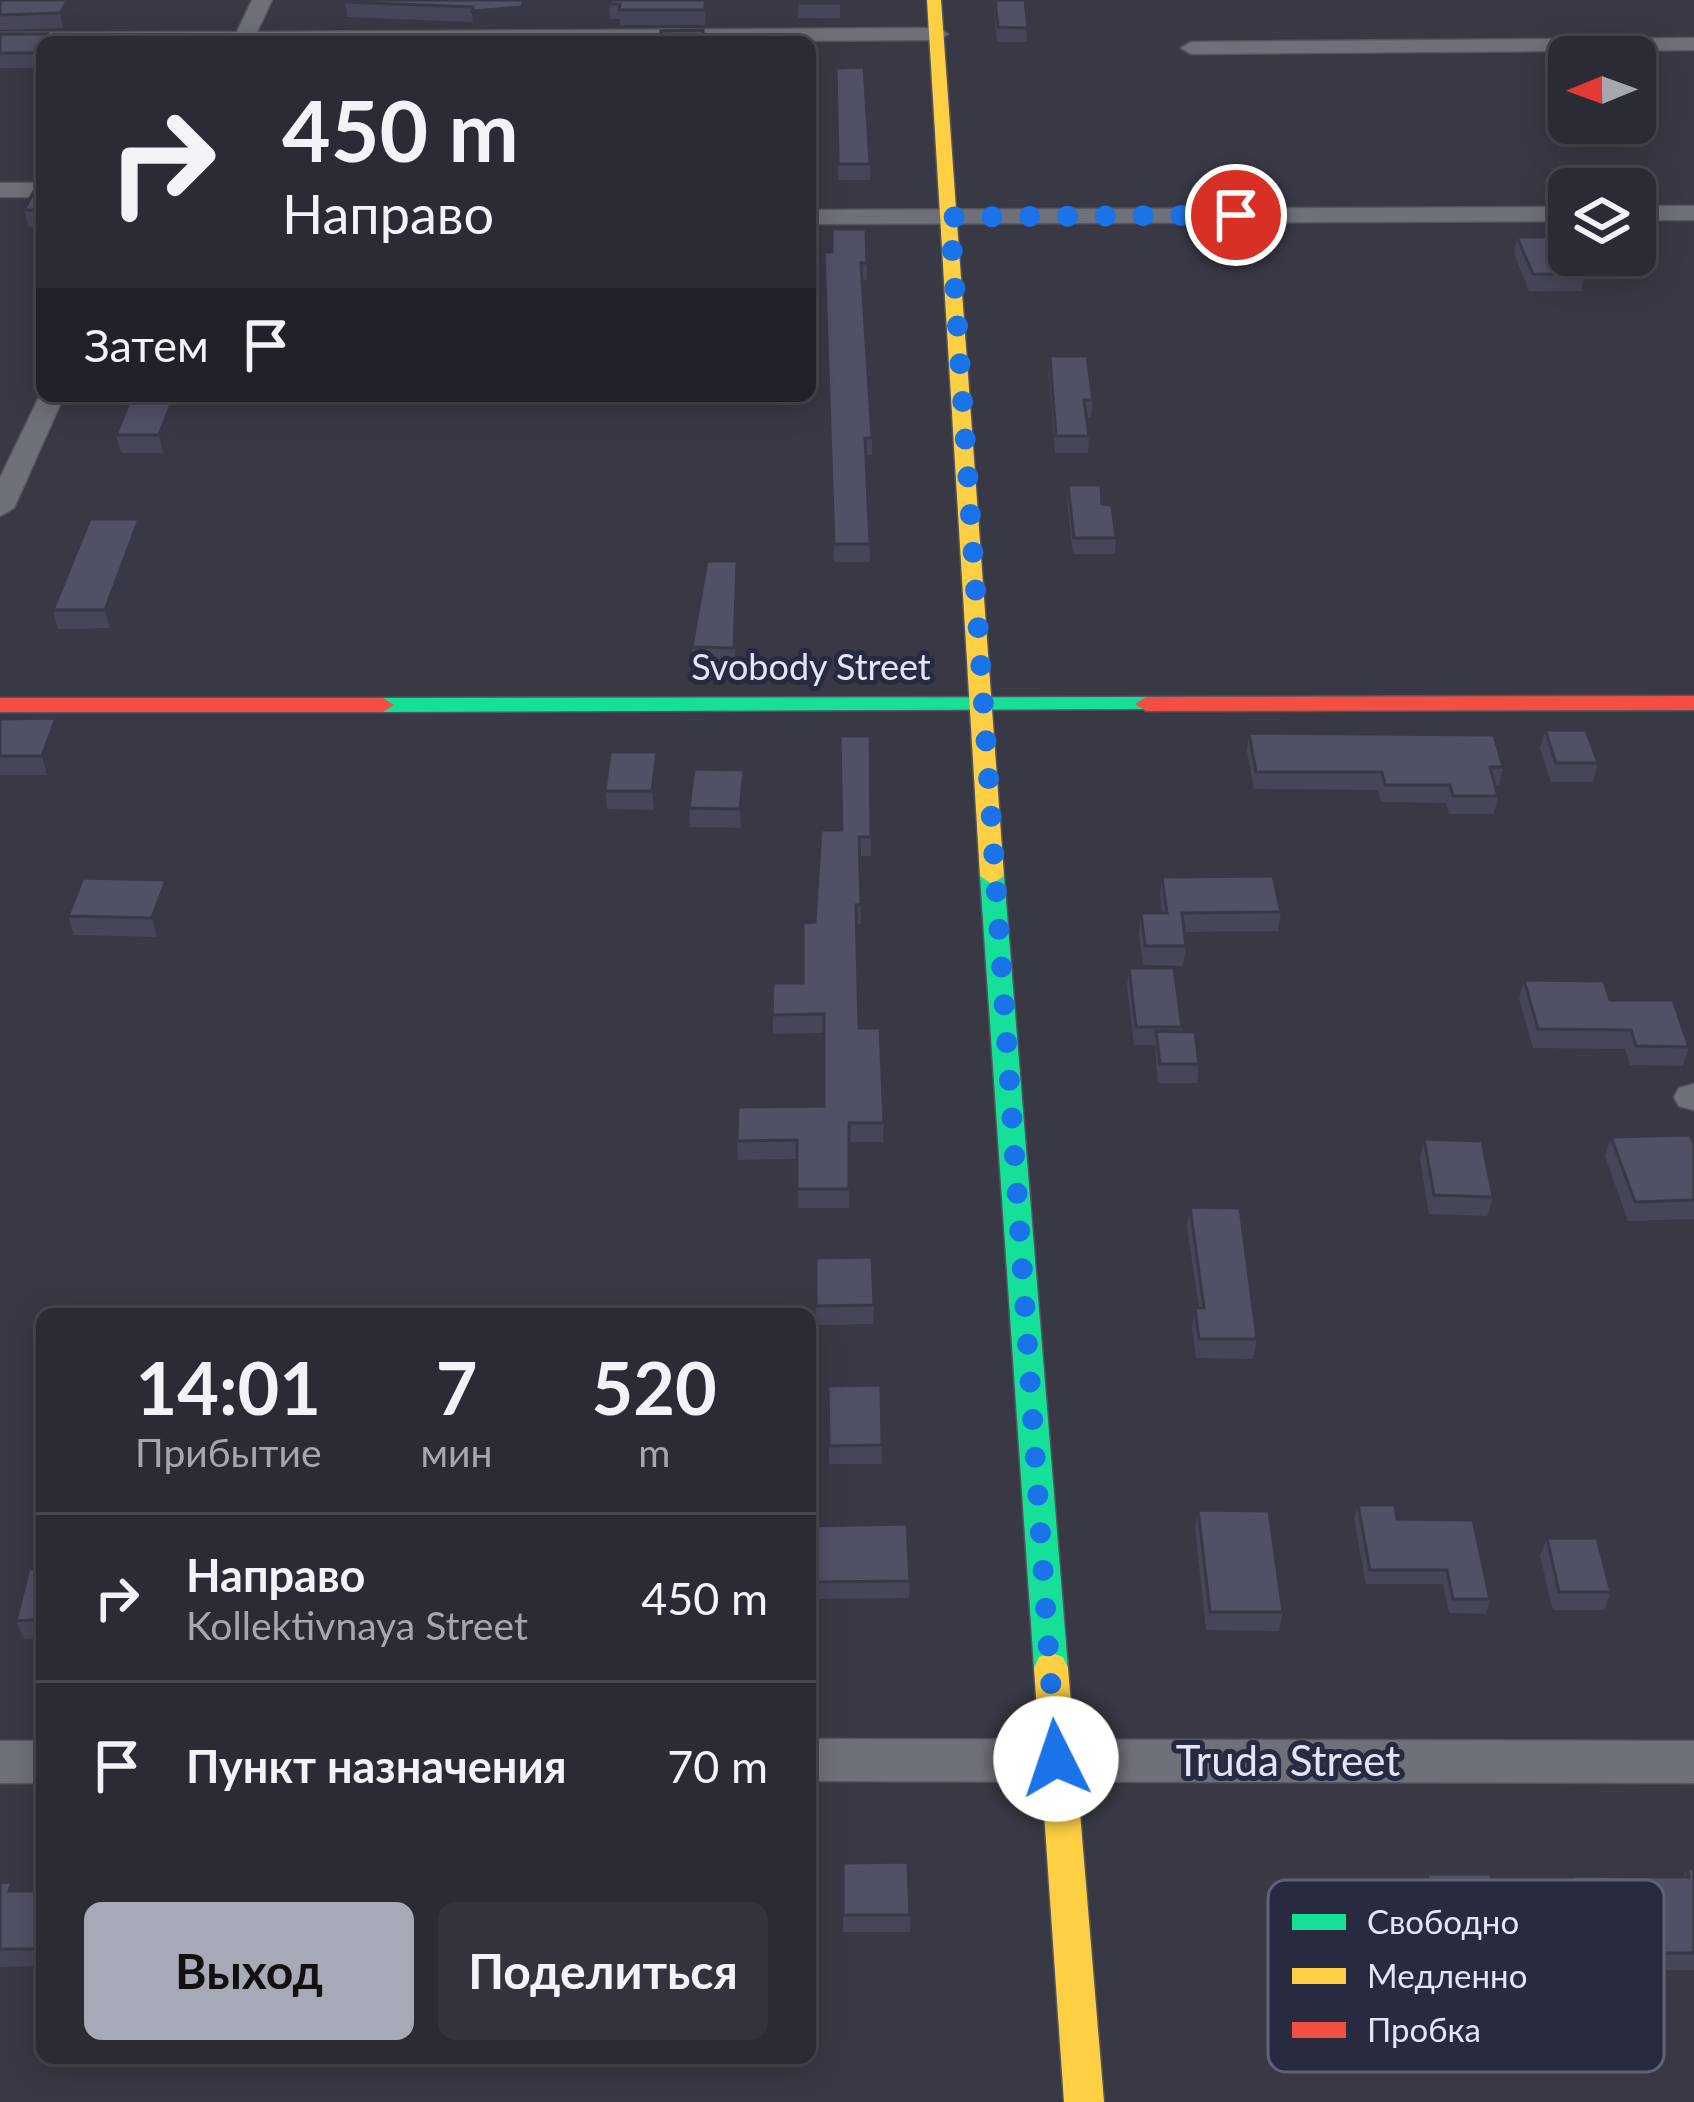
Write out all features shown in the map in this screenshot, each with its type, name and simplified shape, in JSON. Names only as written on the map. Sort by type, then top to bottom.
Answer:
[{"type":"street","points":[[245,36],[262,0]]},
{"type":"street","points":[[934,0],[980,702],[1084,2102]]},
{"type":"street","points":[[739,36],[938,34]]},
{"type":"street","points":[[0,40],[36,40]]},
{"type":"street","points":[[1191,48],[1694,44]]},
{"type":"street","points":[[0,190],[36,190]]},
{"type":"street","points":[[1656,213],[1694,213]]},
{"type":"street","points":[[816,217],[1548,214]]},
{"type":"street","points":[[0,508],[48,402]]},
{"type":"street","name":"Svobody Street","points":[[0,705],[1694,703]]},
{"type":"street","name":"Truda Street","points":[[816,1760],[1694,1762]]},
{"type":"street","points":[[0,1762],[36,1762]]},
{"type":"building","points":[[0,0],[68,0],[60,13],[0,15]]},
{"type":"building","points":[[345,0],[524,0],[522,7],[472,11],[473,7]]},
{"type":"building","points":[[610,0],[705,0],[705,10],[619,10],[620,4],[609,4]]},
{"type":"building","points":[[840,0],[840,3],[798,3]]},
{"type":"building","points":[[995,0],[1025,0],[1028,28],[998,27]]},
{"type":"building","points":[[703,30],[703,36],[661,36],[661,31]]},
{"type":"building","points":[[0,34],[47,34],[36,36],[36,53],[0,53]]},
{"type":"building","points":[[864,67],[870,164],[838,164],[836,68]]},
{"type":"building","points":[[36,187],[36,210],[24,210]]},
{"type":"building","points":[[832,229],[866,229],[867,263],[861,263],[872,438],[865,438],[870,544],[834,544],[824,252],[832,252]]},
{"type":"building","points":[[1517,237],[1548,237],[1548,274],[1533,274]]},
{"type":"building","points":[[1050,356],[1087,356],[1093,400],[1084,400],[1089,436],[1056,436]]},
{"type":"building","points":[[130,402],[172,402],[159,435],[116,435]]},
{"type":"building","points":[[1068,485],[1101,485],[1102,504],[1112,505],[1116,538],[1074,538]]},
{"type":"building","points":[[90,519],[139,519],[105,610],[53,610]]},
{"type":"building","points":[[707,561],[737,561],[734,648],[692,647]]},
{"type":"building","points":[[56,718],[42,756],[0,756],[0,719]]},
{"type":"building","points":[[1545,730],[1586,730],[1598,763],[1556,763]]},
{"type":"building","points":[[1249,733],[1494,735],[1503,767],[1490,767],[1498,796],[1453,796],[1450,785],[1385,785],[1382,772],[1256,772]]},
{"type":"building","points":[[840,736],[870,736],[871,837],[859,837],[861,905],[856,905],[859,1028],[880,1028],[884,1123],[849,1123],[849,1189],[797,1189],[797,1140],[737,1141],[738,1107],[824,1106],[824,1014],[772,1015],[773,983],[803,983],[803,923],[815,922],[821,830],[842,830]]},
{"type":"building","points":[[610,752],[657,752],[652,791],[605,791]]},
{"type":"building","points":[[694,769],[744,770],[740,809],[689,808]]},
{"type":"building","points":[[1273,876],[1281,912],[1182,913],[1186,946],[1145,946],[1141,913],[1167,913],[1162,877]]},
{"type":"building","points":[[83,878],[166,880],[152,918],[68,916]]},
{"type":"building","points":[[1129,968],[1174,968],[1182,1027],[1136,1027]]},
{"type":"building","points":[[1524,980],[1604,981],[1610,1000],[1673,1000],[1689,1047],[1636,1046],[1631,1030],[1538,1029]]},
{"type":"building","points":[[1156,1031],[1195,1032],[1199,1064],[1160,1064]]},
{"type":"building","points":[[1690,1135],[1694,1200],[1635,1202],[1611,1137]]},
{"type":"building","points":[[1424,1139],[1482,1141],[1493,1197],[1434,1195]]},
{"type":"building","points":[[1190,1207],[1240,1208],[1257,1339],[1199,1339],[1195,1308],[1204,1308]]},
{"type":"building","points":[[872,1257],[874,1305],[816,1306],[816,1258]]},
{"type":"building","points":[[881,1385],[882,1445],[829,1446],[828,1386]]},
{"type":"building","points":[[1358,1505],[1395,1505],[1397,1519],[1473,1520],[1490,1599],[1453,1599],[1447,1570],[1370,1570]]},
{"type":"building","points":[[1198,1510],[1269,1511],[1283,1612],[1210,1612]]},
{"type":"building","points":[[907,1524],[910,1581],[816,1582],[816,1526]]},
{"type":"building","points":[[1547,1538],[1597,1538],[1611,1592],[1559,1592]]},
{"type":"building","points":[[29,1569],[36,1569],[36,1619],[16,1621]]},
{"type":"building","points":[[908,1862],[910,1915],[843,1915],[843,1863]]},
{"type":"building","points":[[1687,1869],[1694,1869],[1694,1953],[1664,1953],[1664,1880],[1573,1880],[1572,1876],[1689,1877]]},
{"type":"building","points":[[1427,1874],[1491,1874],[1492,1880],[1428,1880]]},
{"type":"building","points":[[12,1882],[9,1891],[36,1891],[36,1949],[0,1949],[0,1883]]},
{"type":"traffic: fast","points":[[383,705],[1146,704]]},
{"type":"traffic: fast","points":[[992,876],[1051,1668]]},
{"type":"traffic: slow","points":[[934,0],[992,876]]},
{"type":"traffic: slow","points":[[1051,1668],[1084,2102]]},
{"type":"traffic: jam","points":[[1146,704],[1694,703]]},
{"type":"traffic: jam","points":[[0,705],[383,705]]},
{"type":"route","points":[[1056,1759],[950,217],[1236,215]]}]
